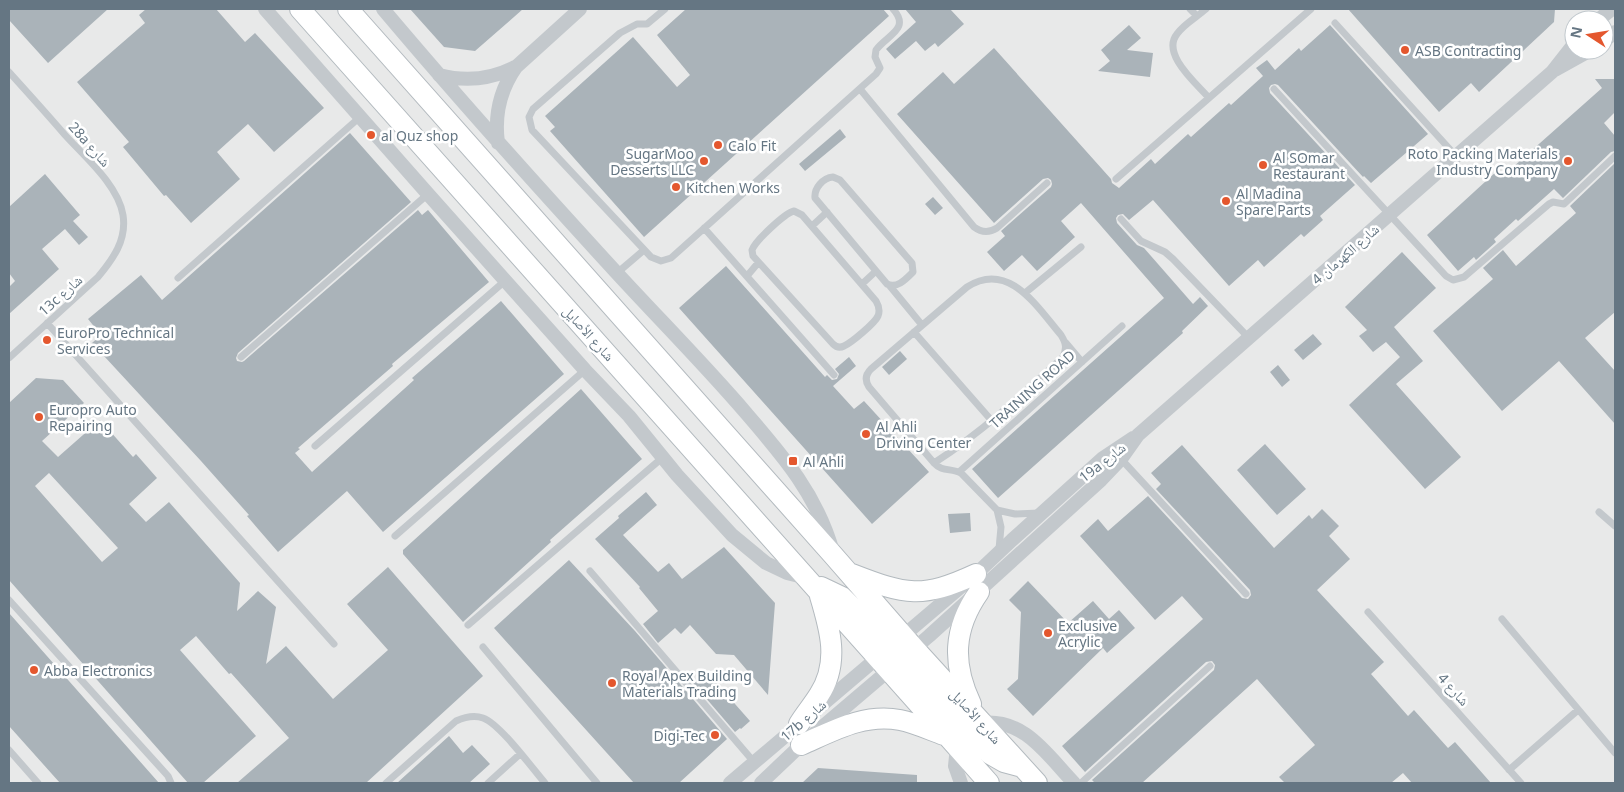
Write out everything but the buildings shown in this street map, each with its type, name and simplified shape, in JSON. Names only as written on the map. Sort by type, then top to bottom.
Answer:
[{"type":"main road","name":"شارع الأصايل","points":[[300,9],[813,584],[980,721],[1036,783]]},
{"type":"main road","name":"شارع الأصايل","points":[[348,9],[834,555],[848,572],[952,742],[989,783]]},
{"type":"main road","points":[[848,572],[894,589],[915,592],[977,583],[972,601],[962,622],[958,645],[963,684],[980,721]]},
{"type":"main road","points":[[799,724],[823,688],[830,670],[832,655],[828,624],[813,584]]},
{"type":"main road","points":[[896,653],[990,754],[1004,762],[1021,766]]},
{"type":"main road","points":[[801,745],[850,724],[872,718],[900,720],[952,742]]},
{"type":"street","points":[[265,9],[585,370],[635,423],[662,458],[717,519],[748,550],[766,563],[813,584]]},
{"type":"street","points":[[383,9],[498,142],[730,394],[795,473],[812,498],[821,516],[834,555]]},
{"type":"street","points":[[438,74],[461,79],[495,76],[516,66],[580,9]]},
{"type":"street","name":"شارع الكهرمان 4","points":[[1138,435],[1552,72],[1564,57]]},
{"type":"street","name":"شارع الكهرمان 4","points":[[1552,72],[1573,60]]},
{"type":"street","points":[[498,142],[496,126],[497,108],[504,86],[516,66]]},
{"type":"street","name":"19a شارع","points":[[896,653],[1101,480],[1121,459],[1138,435]]},
{"type":"street","name":"19a شارع","points":[[977,583],[998,552],[1103,458],[1138,435]]},
{"type":"street","name":"17b شارع","points":[[730,783],[799,724],[896,653]]},
{"type":"street","name":"17b شارع","points":[[761,783],[896,653]]},
{"type":"street","points":[[980,721],[998,722],[1022,730],[1074,783]]},
{"type":"street","points":[[952,742],[955,766],[961,783]]},
{"type":"lane","points":[[665,9],[647,24],[637,24],[620,33],[533,109],[529,117],[532,130],[644,250],[657,261],[668,260],[878,72],[880,68],[875,57],[876,50],[900,24],[899,17],[893,9]]},
{"type":"lane","points":[[1190,9],[1197,16]]},
{"type":"lane","points":[[1206,9],[1175,36],[1173,54],[1209,98]]},
{"type":"lane","points":[[1116,179],[1311,9]]},
{"type":"lane","points":[[1335,23],[1456,156]]},
{"type":"lane","name":"28a شارع","points":[[9,72],[113,190],[121,206],[123,216],[123,235],[120,245]]},
{"type":"lane","points":[[860,89],[978,230],[988,232],[997,228],[1047,183]]},
{"type":"lane","points":[[1274,89],[1446,276],[1457,280],[1464,277],[1549,204],[1553,202],[1564,204],[1615,156]]},
{"type":"lane","points":[[178,278],[360,117]]},
{"type":"lane","points":[[889,285],[897,285],[911,274],[914,269],[912,263],[836,178],[828,178],[815,191],[815,198],[922,325]]},
{"type":"lane","points":[[241,357],[428,194]]},
{"type":"lane","points":[[790,212],[800,213],[876,301],[878,314],[874,321],[844,346],[838,347],[833,344],[758,263],[753,256],[753,246],[790,212]]},
{"type":"lane","points":[[812,226],[826,212]]},
{"type":"lane","points":[[1121,219],[1141,241],[1165,252],[1173,259],[1249,338]]},
{"type":"lane","points":[[704,228],[834,375]]},
{"type":"lane","name":"13c شارع","points":[[9,358],[98,277],[120,245]]},
{"type":"lane","points":[[1025,293],[1081,246]]},
{"type":"lane","points":[[617,273],[644,250]]},
{"type":"lane","points":[[747,276],[758,263]]},
{"type":"lane","points":[[862,284],[876,271]]},
{"type":"lane","points":[[1042,512],[1015,514],[998,510],[959,472],[944,470],[934,463],[869,388],[866,376],[870,369],[962,290],[976,281],[992,278],[1015,285],[1025,293],[1082,362]]},
{"type":"lane","points":[[315,446],[506,280]]},
{"type":"lane","points":[[47,323],[334,644]]},
{"type":"lane","name":"TRAINING ROAD","points":[[959,472],[1122,326]]},
{"type":"lane","points":[[914,332],[992,421]]},
{"type":"lane","points":[[934,463],[962,445],[992,421],[1063,357],[1066,349],[1065,342]]},
{"type":"lane","points":[[395,536],[585,370]]},
{"type":"lane","points":[[468,625],[662,458]]},
{"type":"lane","points":[[1121,459],[1246,594]]},
{"type":"lane","points":[[998,510],[1002,535],[998,552]]},
{"type":"lane","points":[[1599,512],[1615,526]]},
{"type":"lane","points":[[590,571],[754,762]]},
{"type":"lane","points":[[9,600],[168,776],[172,783]]},
{"type":"lane","name":"شارع 4","points":[[1368,612],[1521,783]]},
{"type":"lane","points":[[1502,619],[1615,753]]},
{"type":"lane","points":[[483,647],[597,783]]},
{"type":"lane","points":[[1081,783],[1210,666]]},
{"type":"lane","points":[[1509,770],[1578,710]]},
{"type":"lane","points":[[386,783],[451,726],[463,718],[477,716],[491,721],[545,783]]},
{"type":"lane","points":[[9,750],[38,783]]},
{"type":"lane","points":[[488,783],[520,754]]},
{"type":"shaded area","points":[[9,9],[1615,9],[1615,783],[9,783]]},
{"type":"place","name":"ASB Contracting","points":[[1405,50]]},
{"type":"place","name":"al Quz shop","points":[[371,135]]},
{"type":"place","name":"Calo Fit","points":[[718,145]]},
{"type":"place","name":"SugarMoo Desserts LLC","points":[[704,161]]},
{"type":"place","name":"Roto Packing Materials Industry Company","points":[[1568,161]]},
{"type":"place","name":"Al SOmar Restaurant","points":[[1263,165]]},
{"type":"place","name":"Kitchen Works","points":[[676,187]]},
{"type":"place","name":"Al Madina Spare Parts","points":[[1226,201]]},
{"type":"place","name":"EuroPro Technical Services","points":[[47,340]]},
{"type":"place","name":"Europro Auto Repairing","points":[[39,417]]},
{"type":"place","name":"Al Ahli Driving Center","points":[[866,434]]},
{"type":"place","name":"Al Ahli","points":[[793,461]]},
{"type":"place","name":"Exclusive Acrylic","points":[[1048,633]]},
{"type":"place","name":"Abba Electronics","points":[[34,670]]},
{"type":"place","name":"Royal Apex Building Materials Trading","points":[[612,683]]},
{"type":"place","name":"Digi-Tec","points":[[715,735]]}]
